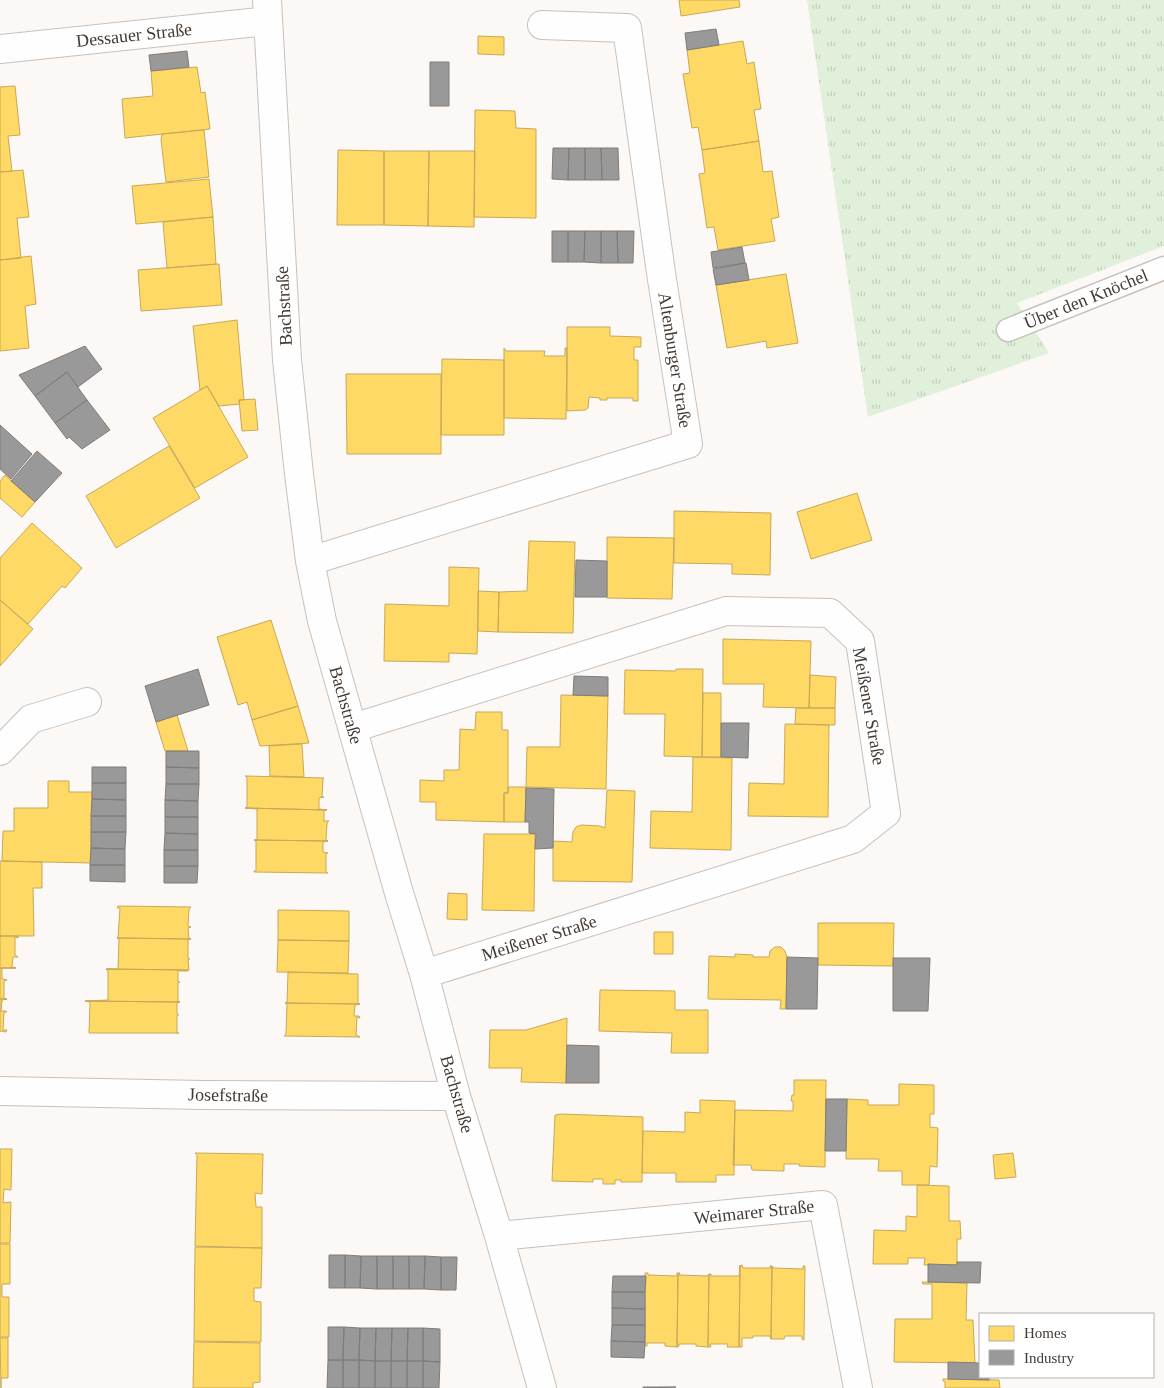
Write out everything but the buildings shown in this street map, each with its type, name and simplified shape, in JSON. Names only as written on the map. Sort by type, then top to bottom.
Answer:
[{"type":"street","name":"Dessauer Straße","points":[[0,49],[267,10]]},
{"type":"street","name":"Bachstraße","points":[[267,10],[287,360],[310,561],[322,621],[399,893],[424,974],[456,1096],[499,1236],[542,1388]]},
{"type":"street","name":"Altenburger Straße","points":[[310,561],[688,444],[661,273],[627,28],[542,25]]},
{"type":"street","name":"Meißener Straße","points":[[353,728],[726,611],[830,613],[860,641],[886,813],[853,839],[424,974]]},
{"type":"street","points":[[0,751],[31,719],[87,702]]},
{"type":"street","name":"Josefstraße","points":[[0,1091],[202,1095],[456,1096]]},
{"type":"street","name":"Weimarer Straße","points":[[499,1236],[824,1205],[858,1388]]},
{"type":"lane","name":"Über den Knöchel","points":[[1008,330],[1164,268]]},
{"type":"green space","points":[[807,0],[1164,0],[1164,246],[1017,303],[1049,353],[868,417]]}]
